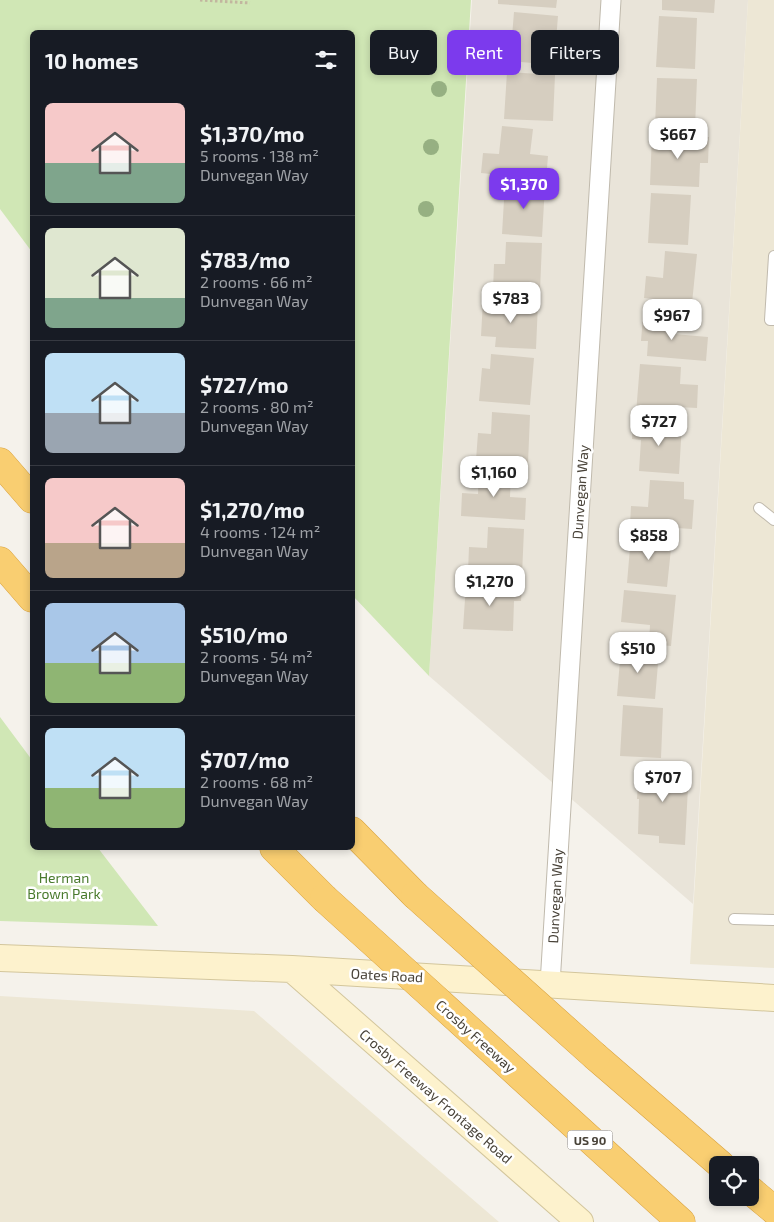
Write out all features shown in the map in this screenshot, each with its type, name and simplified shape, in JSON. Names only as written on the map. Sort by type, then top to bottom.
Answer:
[{"type":"highway","points":[[4,465],[30,497]]},
{"type":"highway","points":[[0,561],[30,596]]},
{"type":"highway","points":[[355,834],[415,894],[596,1057],[712,1156]]},
{"type":"highway","name":"Crosby Freeway","points":[[276,850],[324,898],[681,1222]]},
{"type":"highway","points":[[759,1198],[774,1210]]},
{"type":"street","name":"Dunvegan Way","points":[[550,984],[611,0]]},
{"type":"street","name":"Oates Road","points":[[0,958],[292,970],[774,998]]},
{"type":"street","name":"Crosby Freeway Frontage Road","points":[[292,970],[580,1222]]},
{"type":"lane","points":[[774,256],[770,320],[774,320]]},
{"type":"lane","points":[[759,508],[774,520]]},
{"type":"lane","points":[[734,919],[774,920]]},
{"type":"path","points":[[200,0],[250,3]]},
{"type":"shaded area","points":[[472,0],[748,0],[693,904],[429,676],[467,75],[521,75],[521,30],[470,30]]},
{"type":"shaded area","points":[[748,0],[774,0],[774,968],[690,964]]},
{"type":"shaded area","points":[[0,996],[254,1011],[499,1222],[0,1222]]},
{"type":"green space","points":[[0,0],[471,0],[469,30],[447,30],[447,75],[466,75],[429,676],[355,598],[355,30],[30,30],[30,249],[0,209]]},
{"type":"green space","name":"Herman Brown Park","points":[[0,717],[30,757],[30,850],[100,850],[158,926],[0,921]]},
{"type":"building","points":[[498,0],[557,0],[556,8],[498,4]]},
{"type":"building","points":[[662,0],[715,0],[714,13],[662,10]]},
{"type":"building","points":[[514,12],[558,16],[557,30],[531,30],[531,63],[521,62],[521,30],[513,30]]},
{"type":"building","points":[[659,16],[697,18],[695,69],[656,67]]},
{"type":"building","points":[[521,73],[555,75],[553,121],[504,119],[507,75],[521,75]]},
{"type":"building","points":[[657,78],[697,79],[695,127],[655,126]]},
{"type":"building","points":[[502,126],[533,129],[530,154],[548,156],[546,180],[481,173],[483,153],[499,154]]},
{"type":"building","points":[[652,134],[709,137],[708,163],[700,163],[699,187],[650,185]]},
{"type":"building","points":[[505,183],[545,186],[542,237],[502,234]]},
{"type":"building","points":[[651,193],[691,195],[688,245],[648,243]]},
{"type":"building","points":[[506,242],[542,243],[540,291],[493,290],[494,264],[505,264]]},
{"type":"building","points":[[665,251],[697,254],[692,303],[644,298],[646,276],[663,278]]},
{"type":"building","points":[[483,300],[538,303],[536,349],[495,347],[496,337],[481,336]]},
{"type":"building","points":[[643,316],[675,319],[674,334],[708,337],[706,361],[647,356],[648,341],[641,341]]},
{"type":"building","points":[[491,354],[534,358],[530,405],[479,401],[482,368],[490,369]]},
{"type":"building","points":[[640,364],[681,367],[680,384],[698,385],[697,408],[678,407],[678,416],[636,413]]},
{"type":"building","points":[[492,412],[530,415],[528,463],[476,460],[478,433],[491,434]]},
{"type":"building","points":[[633,422],[682,424],[679,474],[639,471],[641,440],[632,439]]},
{"type":"building","points":[[479,469],[511,471],[510,497],[526,498],[525,520],[461,516],[462,493],[478,494]]},
{"type":"building","points":[[650,480],[684,482],[684,499],[694,500],[692,529],[630,525],[631,506],[648,507]]},
{"type":"building","points":[[488,527],[524,529],[522,575],[468,572],[469,547],[487,548]]},
{"type":"building","points":[[631,536],[672,539],[667,587],[627,583]]},
{"type":"building","points":[[466,584],[522,587],[521,601],[514,601],[513,631],[463,629]]},
{"type":"building","points":[[624,590],[676,595],[671,646],[649,644],[650,625],[621,622]]},
{"type":"building","points":[[621,648],[659,652],[655,699],[617,696]]},
{"type":"building","points":[[623,705],[663,708],[661,758],[620,756]]},
{"type":"building","points":[[639,765],[689,768],[685,845],[659,843],[659,836],[638,834],[639,799],[637,799]]}]
